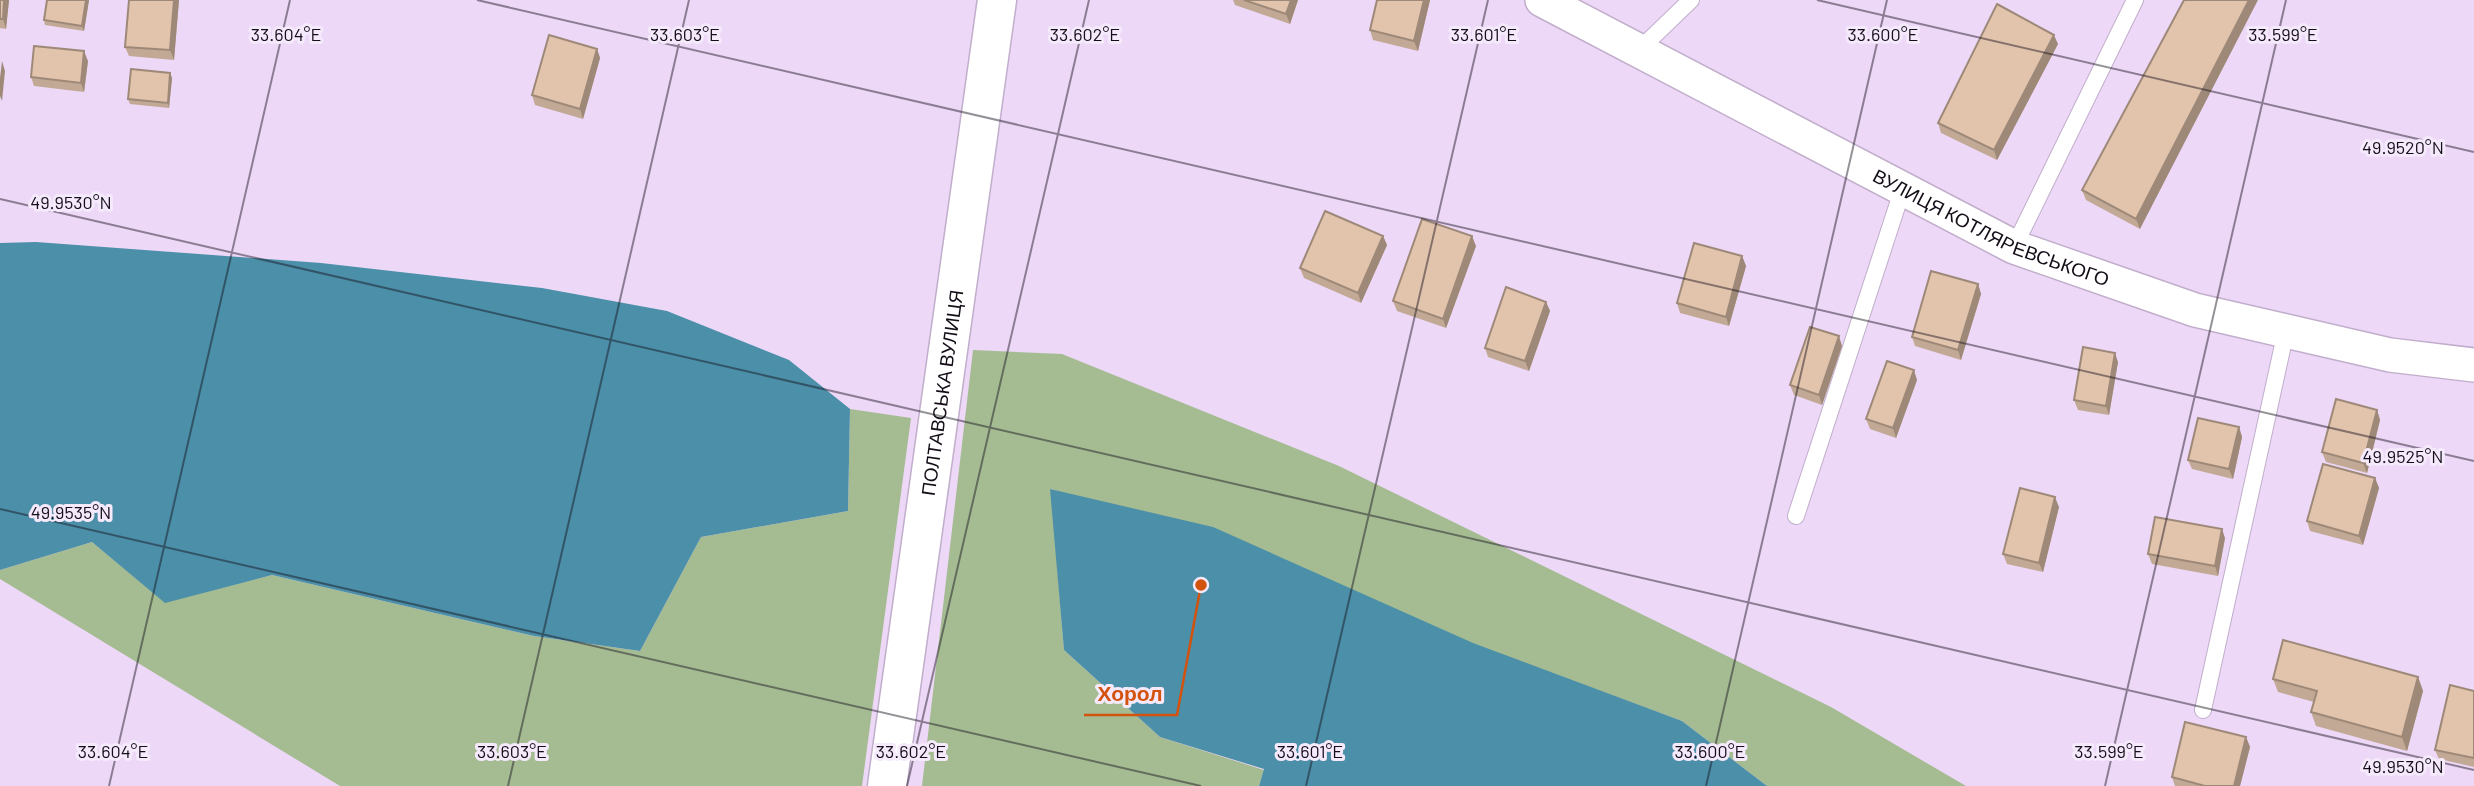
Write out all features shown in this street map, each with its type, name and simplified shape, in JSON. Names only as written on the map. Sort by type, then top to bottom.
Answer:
[{"type":"street","name":"ПОЛТАВСЬКА ВУЛИЦЯ","points":[[887,786],[997,0]]},
{"type":"street","name":"ВУЛИЦЯ КОТЛЯРЕВСЬКОГО","points":[[1542,0],[2014,247],[2195,310],[2390,355],[2474,365]]},
{"type":"lane","points":[[1639,50],[1692,0]]},
{"type":"lane","points":[[2014,247],[2135,0]]},
{"type":"lane","points":[[1796,516],[1903,188]]},
{"type":"lane","points":[[2203,710],[2286,331]]},
{"type":"green space","points":[[973,350],[1062,354],[1339,466],[1831,707],[1966,786],[1767,786],[1682,721],[1051,489],[1064,650],[1160,737],[1264,770],[1259,786],[922,786]]},
{"type":"green space","points":[[850,409],[911,418],[862,786],[340,786],[0,579],[0,570],[92,542],[165,602],[272,575],[534,636],[640,651],[701,537],[848,511]]},
{"type":"water","points":[[36,242],[321,263],[542,288],[667,311],[789,360],[850,409],[848,511],[701,537],[640,651],[534,636],[272,575],[165,603],[92,542],[0,570],[0,243]]},
{"type":"water","points":[[1050,489],[1213,527],[1473,643],[1682,721],[1767,786],[1259,786],[1264,769],[1160,737],[1064,650]]},
{"type":"building","points":[[0,0],[4,0],[3,19],[0,19]]},
{"type":"building","points":[[47,0],[86,0],[82,26],[44,20]]},
{"type":"building","points":[[129,0],[174,0],[170,50],[125,47]]},
{"type":"building","points":[[1244,0],[1291,0],[1286,14]]},
{"type":"building","points":[[1377,0],[1424,0],[1414,41],[1370,30]]},
{"type":"building","points":[[2184,0],[2249,0],[2136,219],[2082,190]]},
{"type":"building","points":[[1997,4],[2054,35],[1994,150],[1938,123]]},
{"type":"building","points":[[549,35],[597,49],[580,109],[532,95]]},
{"type":"building","points":[[34,46],[84,51],[81,83],[31,77]]},
{"type":"building","points":[[131,69],[170,73],[168,103],[128,99]]},
{"type":"building","points":[[1325,211],[1383,236],[1358,293],[1300,268]]},
{"type":"building","points":[[1422,219],[1472,236],[1443,319],[1393,301]]},
{"type":"building","points":[[1694,243],[1742,256],[1726,317],[1677,303]]},
{"type":"building","points":[[1931,271],[1978,284],[1958,350],[1912,337]]},
{"type":"building","points":[[1506,287],[1546,302],[1525,361],[1485,348]]},
{"type":"building","points":[[1810,327],[1839,336],[1819,395],[1790,385]]},
{"type":"building","points":[[2083,347],[2115,353],[2106,406],[2074,400]]},
{"type":"building","points":[[1887,361],[1914,370],[1893,428],[1866,419]]},
{"type":"building","points":[[2336,399],[2377,410],[2363,463],[2322,452]]},
{"type":"building","points":[[2198,418],[2239,427],[2229,469],[2188,460]]},
{"type":"building","points":[[2323,464],[2375,478],[2359,536],[2307,521]]},
{"type":"building","points":[[2020,488],[2055,497],[2039,563],[2003,554]]},
{"type":"building","points":[[2155,517],[2222,529],[2215,566],[2148,554]]},
{"type":"building","points":[[2283,640],[2418,677],[2402,737],[2311,712],[2317,691],[2273,679]]},
{"type":"building","points":[[2450,685],[2474,691],[2474,758],[2435,750]]},
{"type":"building","points":[[2185,722],[2246,737],[2234,786],[2205,786],[2172,777]]},
{"type":"place","name":"Хорол","points":[[1201,585]]}]
